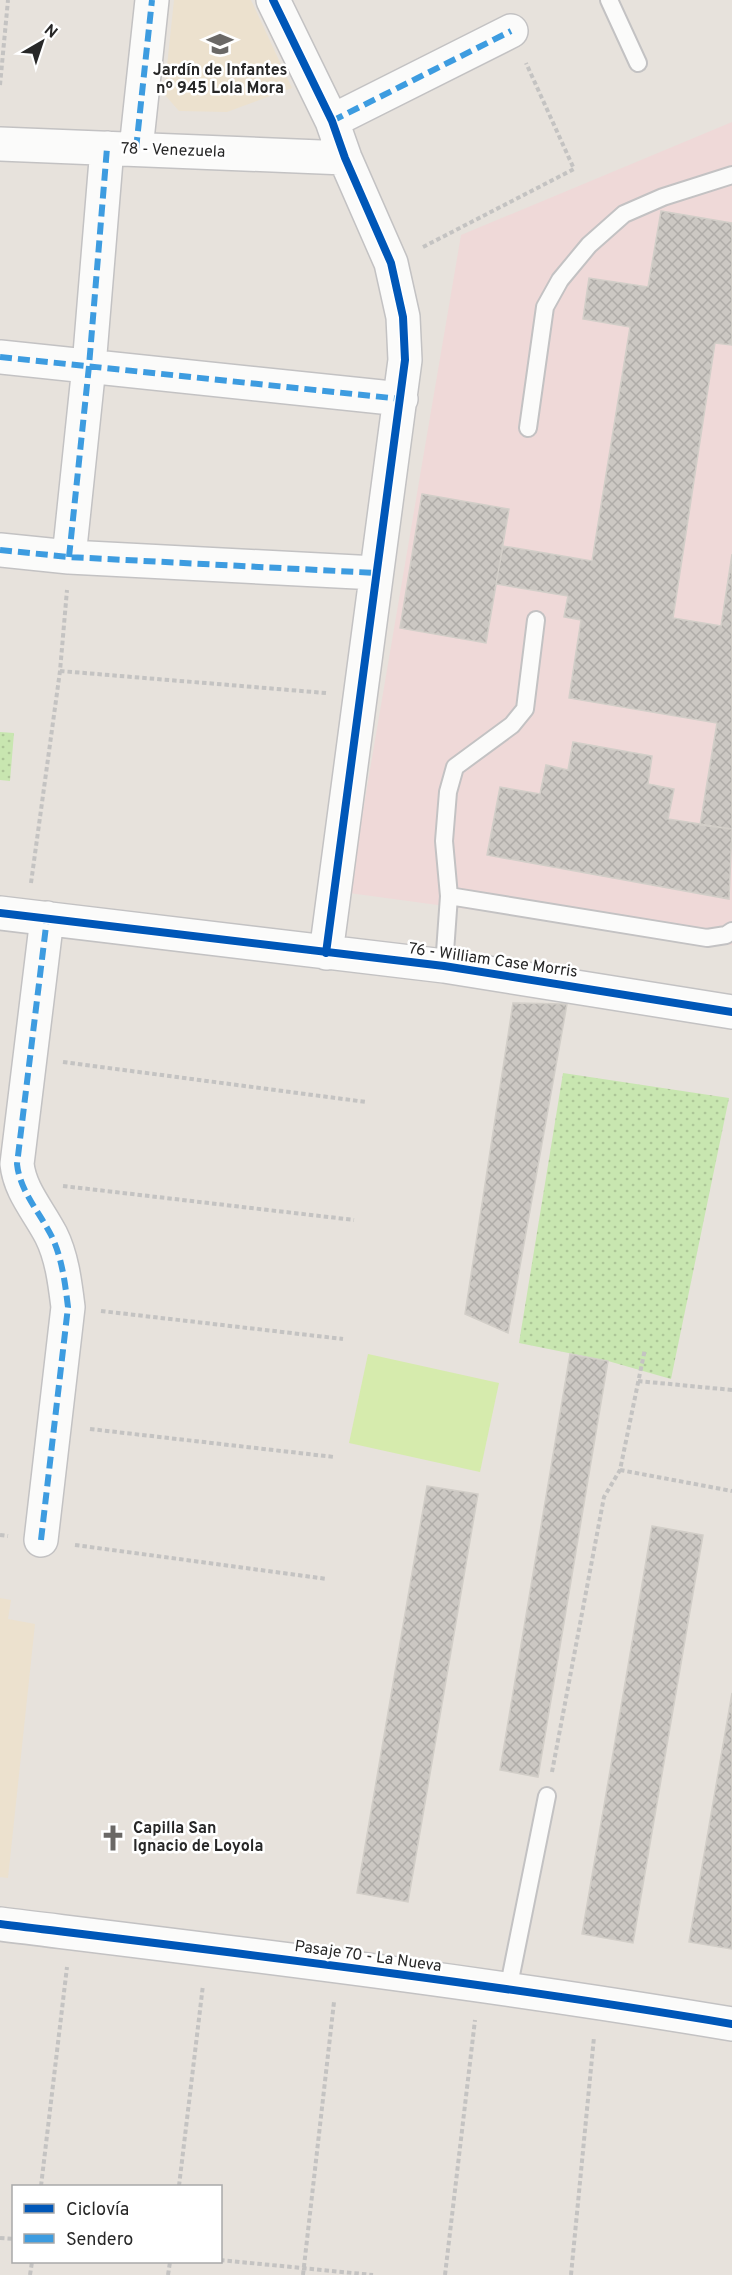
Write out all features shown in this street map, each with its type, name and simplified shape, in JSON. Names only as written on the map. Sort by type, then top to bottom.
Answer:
[{"type":"street","points":[[69,556],[89,366],[121,148],[152,0]]},
{"type":"street","points":[[273,0],[333,121],[345,158],[392,263],[403,317],[405,360],[401,399],[326,953]]},
{"type":"street","points":[[333,121],[510,30]]},
{"type":"street","name":"78 - Venezuela","points":[[0,144],[345,158]]},
{"type":"street","points":[[0,357],[401,399]]},
{"type":"street","points":[[0,550],[376,573]]},
{"type":"street","points":[[24,915],[30,1057],[16,1164],[19,1181],[52,1236],[64,1275],[68,1307],[41,1540]]},
{"type":"street","name":"76 - William Case Morris","points":[[24,915],[444,966],[732,1012]]},
{"type":"street","name":"Pasaje 70 - La Nueva","points":[[0,1924],[597,2001],[732,2024]]},
{"type":"lane","points":[[609,0],[639,63]]},
{"type":"lane","points":[[528,429],[545,307],[560,280],[589,245],[624,214],[663,197],[718,182],[732,175]]},
{"type":"lane","points":[[444,966],[449,896],[444,841],[448,792],[455,767],[513,725],[525,709],[536,620]]},
{"type":"lane","points":[[449,896],[707,938],[732,931]]},
{"type":"lane","points":[[494,1988],[547,1796]]},
{"type":"path","points":[[0,86],[8,0]]},
{"type":"path","points":[[392,263],[574,169],[510,30]]},
{"type":"path","points":[[24,915],[60,671],[69,556]]},
{"type":"path","points":[[60,671],[359,696]]},
{"type":"path","points":[[30,1057],[366,1102]]},
{"type":"path","points":[[19,1181],[354,1220]]},
{"type":"path","points":[[68,1307],[343,1339]]},
{"type":"path","points":[[547,1796],[604,1497],[620,1470],[645,1349]]},
{"type":"path","points":[[638,1381],[732,1390]]},
{"type":"path","points":[[54,1425],[334,1457]]},
{"type":"path","points":[[620,1470],[732,1491]]},
{"type":"path","points":[[0,1535],[327,1578]]},
{"type":"path","points":[[41,2185],[71,1933]]},
{"type":"path","points":[[179,2185],[207,1949]]},
{"type":"path","points":[[303,2275],[338,1966]]},
{"type":"path","points":[[445,2275],[494,1988]]},
{"type":"path","points":[[572,2275],[597,2001]]},
{"type":"path","points":[[222,2260],[373,2275]]},
{"type":"shaded area","name":"Jardín de Infantes nº 945 Lola Mora","points":[[174,0],[251,0],[292,88],[227,112],[179,111],[164,94]]},
{"type":"shaded area","points":[[732,122],[732,945],[349,893],[461,235]]},
{"type":"shaded area","points":[[0,1598],[11,1600],[8,1619],[35,1624],[8,1878],[0,1877]]},
{"type":"green space","points":[[0,732],[14,733],[10,781],[0,780]]},
{"type":"green space","points":[[563,1073],[729,1098],[671,1379],[608,1361],[519,1343]]},
{"type":"green space","points":[[368,1354],[499,1383],[480,1472],[349,1443]]},
{"type":"building","points":[[661,211],[732,223],[732,345],[715,343],[673,618],[721,626],[732,554],[732,829],[700,825],[717,723],[569,698],[581,620],[564,617],[568,596],[496,584],[503,546],[592,561],[630,327],[583,319],[589,278],[648,287]]},
{"type":"building","points":[[422,494],[509,509],[486,643],[400,628]]},
{"type":"building","points":[[573,742],[652,756],[648,784],[674,789],[668,819],[732,829],[729,899],[487,855],[500,787],[540,794],[546,765],[568,770]]},
{"type":"building","points":[[513,1003],[567,1004],[508,1333],[465,1314]]},
{"type":"building","points":[[570,1354],[608,1361],[538,1777],[500,1770]]},
{"type":"building","points":[[427,1486],[478,1494],[408,1902],[357,1893]]},
{"type":"building","points":[[652,1526],[703,1535],[633,1943],[582,1934]]},
{"type":"building","points":[[732,1693],[732,1949],[689,1942]]},
{"type":"marked path","points":[[136,149],[152,0]]},
{"type":"marked path","points":[[332,121],[511,31]]},
{"type":"marked path","points":[[69,557],[89,366],[107,148]]},
{"type":"marked path","points":[[0,357],[401,399]]},
{"type":"marked path","points":[[0,550],[69,557],[376,573]]},
{"type":"marked path","points":[[41,1540],[68,1307],[63,1270],[55,1243],[26,1192],[17,1164],[47,918]]},
{"type":"cycle path","points":[[273,0],[332,121],[345,158],[391,263],[403,317],[405,360],[326,953]]},
{"type":"cycle path","points":[[0,913],[444,966],[732,1012]]},
{"type":"cycle path","points":[[0,1924],[458,1982],[732,2024]]},
{"type":"place","name":"Jardín de Infantes nº 945 Lola Mora","points":[[220,44]]},
{"type":"place","name":"Capilla San Ignacio de Loyola","points":[[113,1838]]}]
